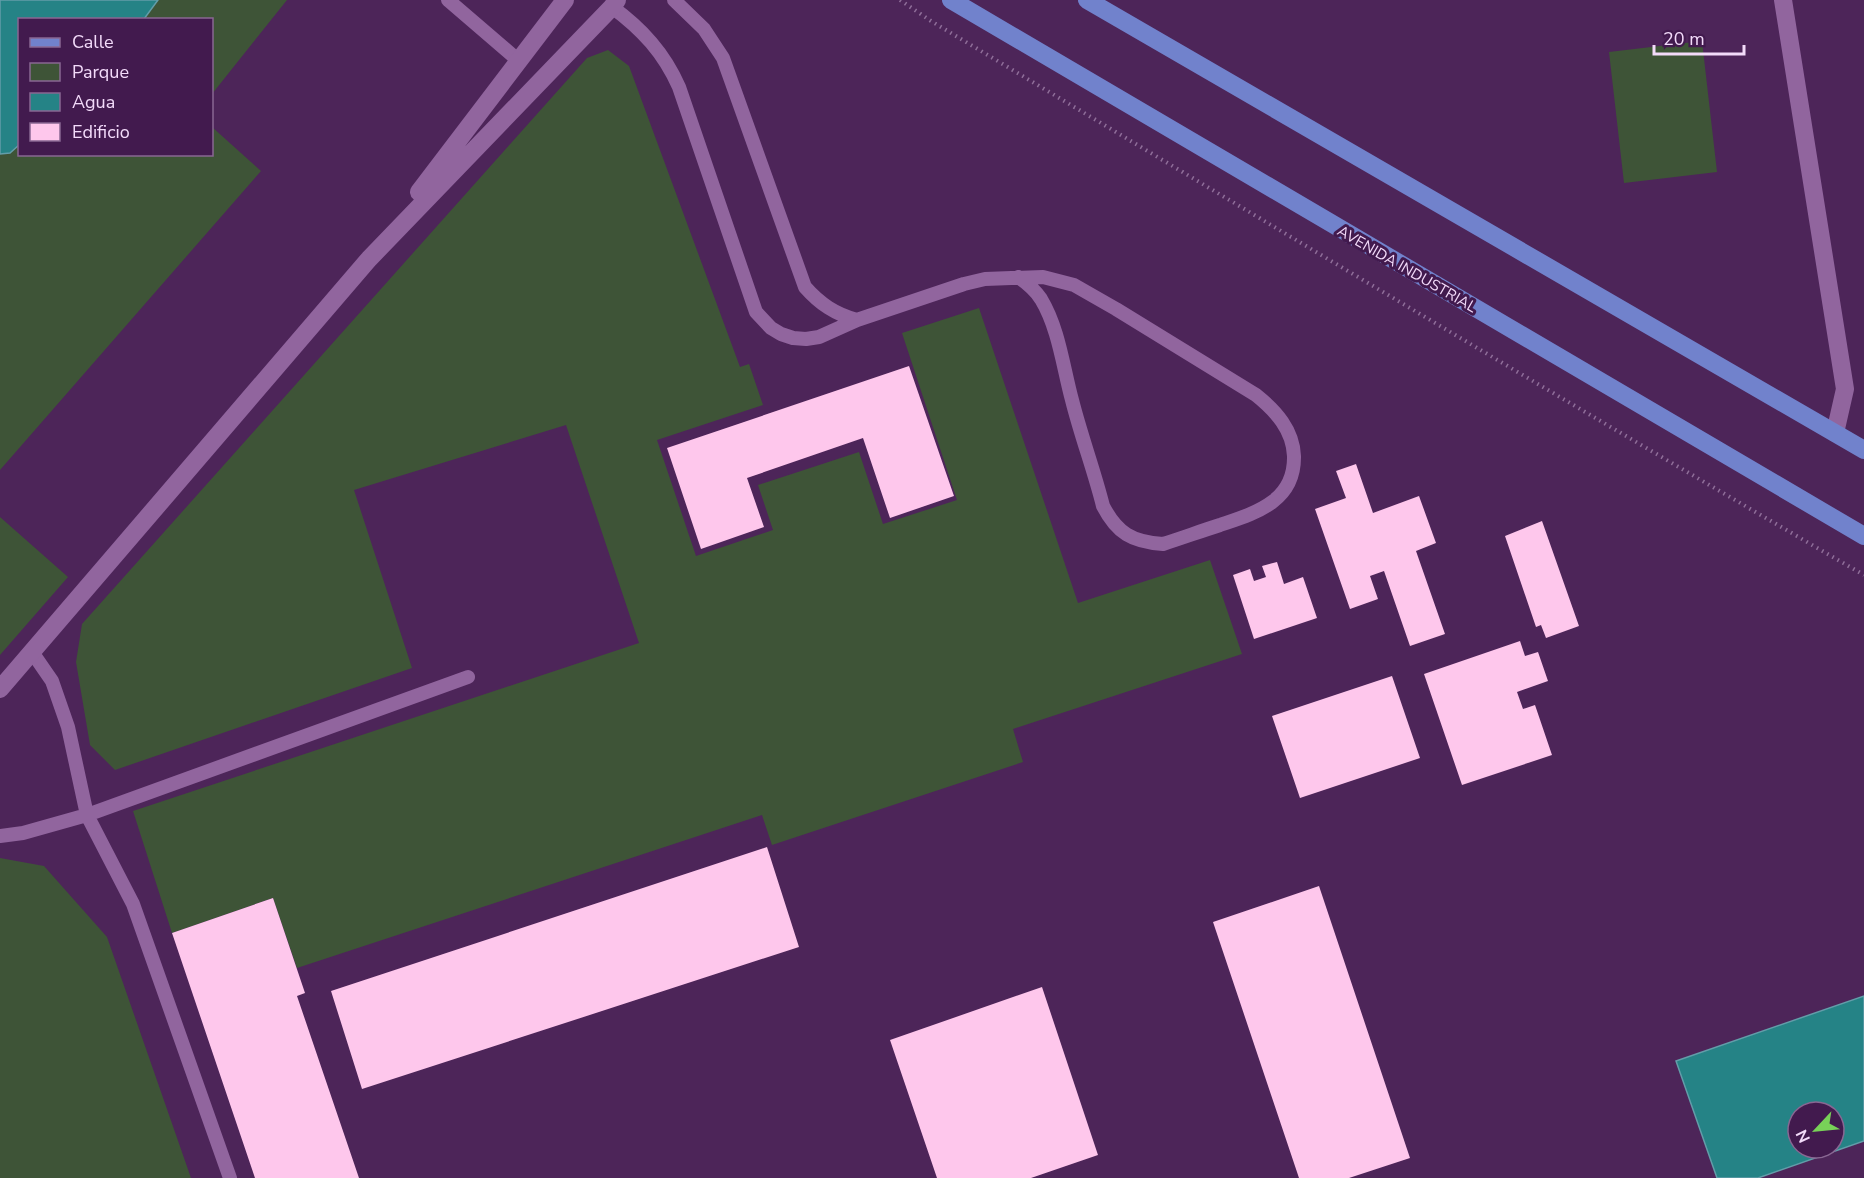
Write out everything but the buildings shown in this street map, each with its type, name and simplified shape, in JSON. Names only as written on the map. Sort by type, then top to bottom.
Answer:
[{"type":"main road","name":"AVENIDA INDUSTRIAL","points":[[951,0],[1864,536]]},
{"type":"main road","points":[[1087,0],[1864,450]]},
{"type":"street","points":[[369,259],[565,0]]},
{"type":"street","points":[[1783,0],[1845,389],[1835,433]]},
{"type":"street","points":[[0,689],[369,259],[615,3]]},
{"type":"lane","points":[[448,0],[519,60]]},
{"type":"lane","points":[[674,0],[704,29],[723,58],[805,287],[826,307],[840,315],[857,320]]},
{"type":"lane","points":[[615,3],[661,53],[671,69],[756,312],[763,321],[781,334],[793,338],[819,338],[857,320],[985,279],[1018,277],[1043,277],[1074,285],[1257,395],[1270,406],[1281,419],[1294,448],[1291,477],[1277,499],[1255,513],[1163,544],[1148,543],[1121,532],[1110,520],[1103,506],[1071,400],[1056,333],[1040,298],[1018,277]]},
{"type":"lane","points":[[32,652],[52,681],[68,728],[87,815],[133,904],[230,1178]]},
{"type":"lane","points":[[0,836],[87,815],[468,677]]},
{"type":"path","points":[[900,0],[941,27],[1303,244],[1864,575]]},
{"type":"green space","points":[[0,0],[287,0],[213,93],[213,18],[18,18],[18,156],[213,156],[213,128],[261,171],[0,470]]},
{"type":"green space","points":[[1702,41],[1717,172],[1624,183],[1609,52]]},
{"type":"green space","points":[[608,50],[629,66],[740,367],[749,364],[763,405],[657,440],[696,556],[773,530],[758,485],[859,452],[883,524],[957,500],[902,333],[979,308],[1078,603],[1210,560],[1242,654],[1013,729],[1023,762],[772,845],[762,815],[297,968],[273,898],[172,933],[133,811],[639,643],[566,425],[354,490],[412,668],[115,770],[90,745],[76,662],[82,624],[587,58]]},
{"type":"green space","points":[[0,517],[68,577],[0,655]]},
{"type":"green space","points":[[0,858],[44,866],[107,937],[191,1178],[0,1178]]},
{"type":"water","points":[[0,0],[158,0],[145,18],[18,18],[18,146],[10,153],[0,154]]},
{"type":"water","points":[[1864,996],[1864,1141],[1846,1147],[1846,1100],[1786,1100],[1786,1160],[1810,1160],[1758,1178],[1717,1178],[1676,1061]]}]
